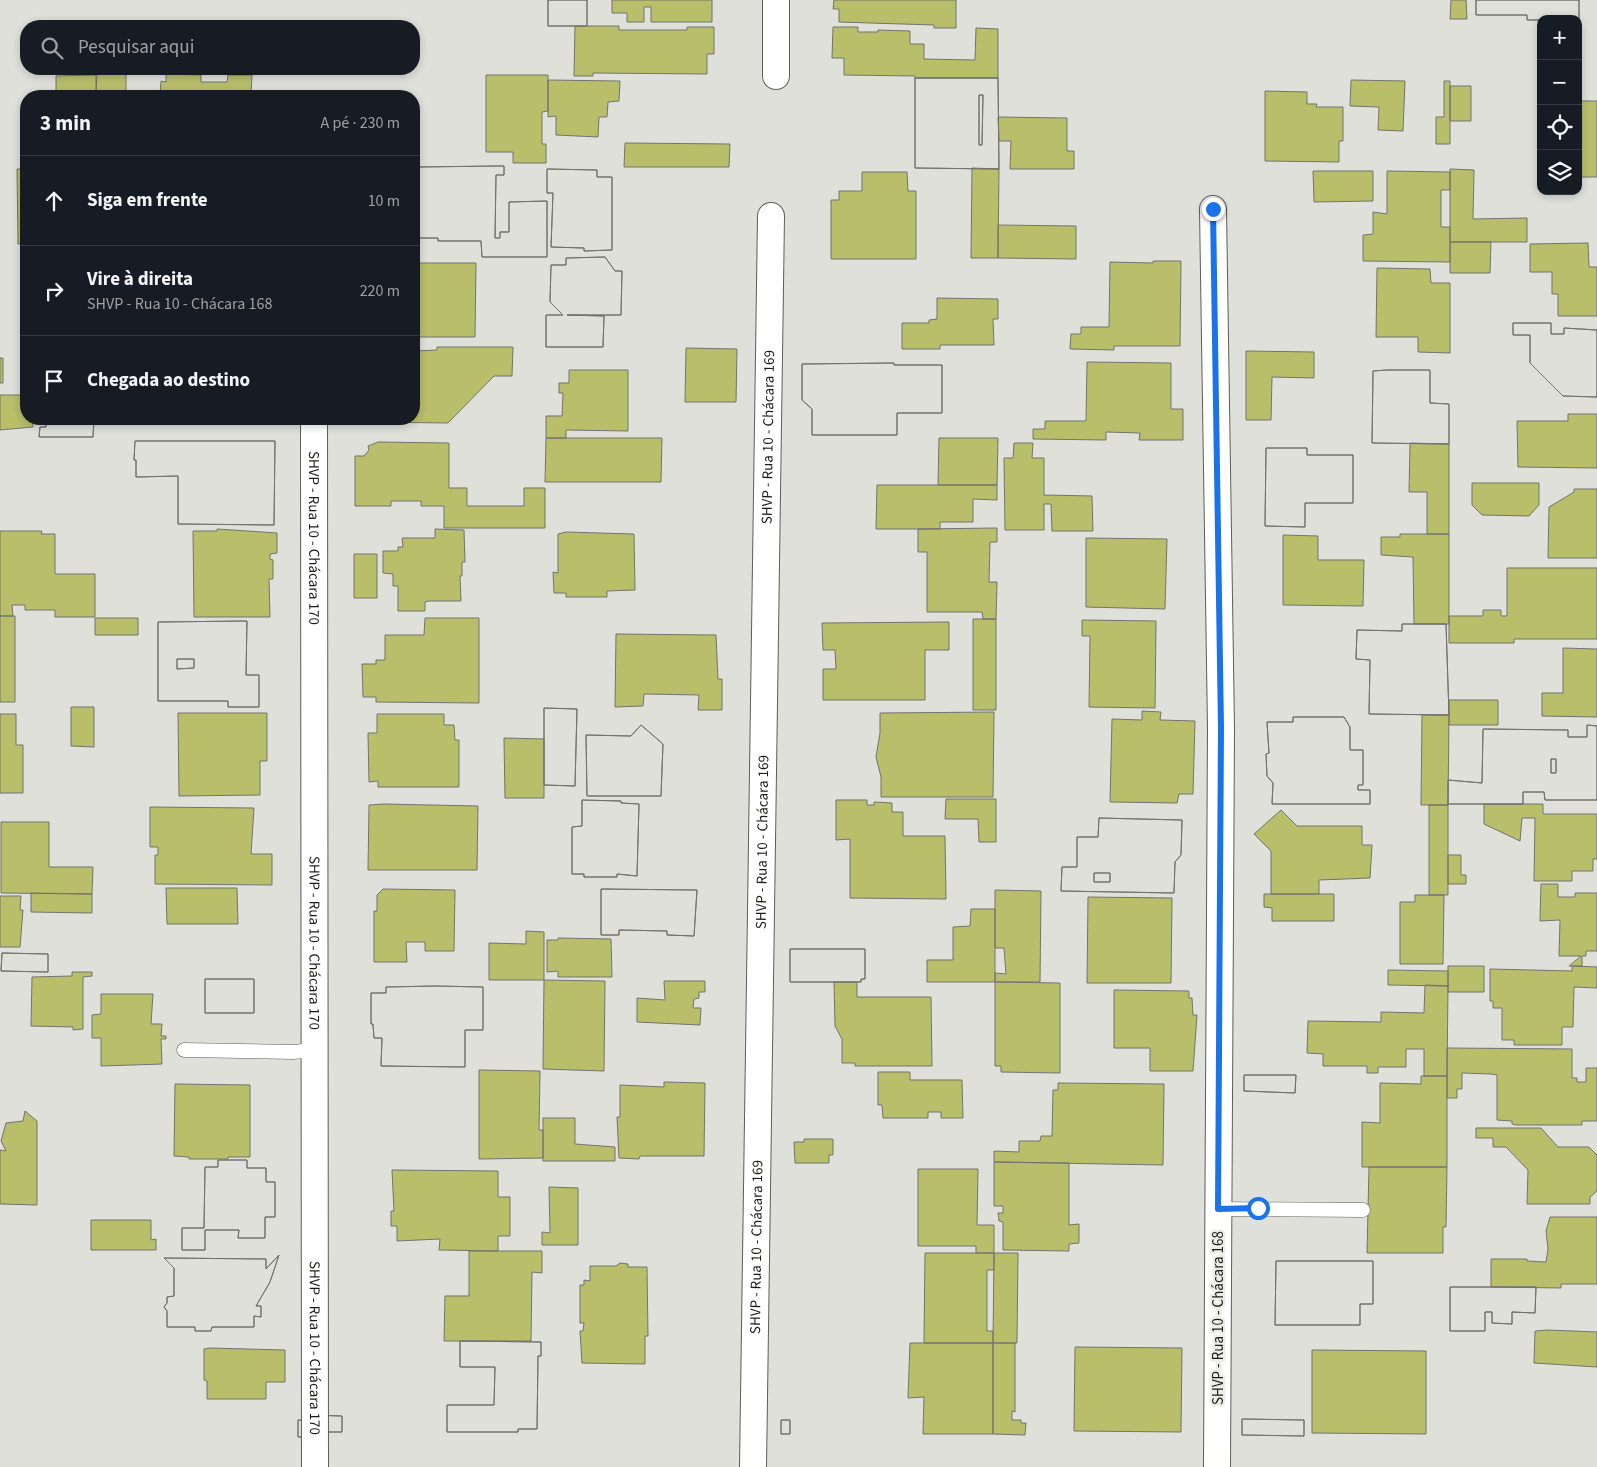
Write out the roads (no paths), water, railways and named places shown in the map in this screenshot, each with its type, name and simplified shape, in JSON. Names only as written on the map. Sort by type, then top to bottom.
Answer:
[{"type":"street","points":[[776,0],[776,76]]},
{"type":"street","name":"SHVP - Rua 10 - Chácara 168","points":[[1213,209],[1221,728],[1217,1467]]},
{"type":"street","name":"SHVP - Rua 10 - Chácara 169","points":[[753,1467],[771,216]]},
{"type":"street","name":"SHVP - Rua 10 - Chácara 170","points":[[314,425],[315,1467]]},
{"type":"lane","points":[[184,1050],[293,1052],[314,1050]]},
{"type":"lane","points":[[1218,1209],[1363,1210]]}]
